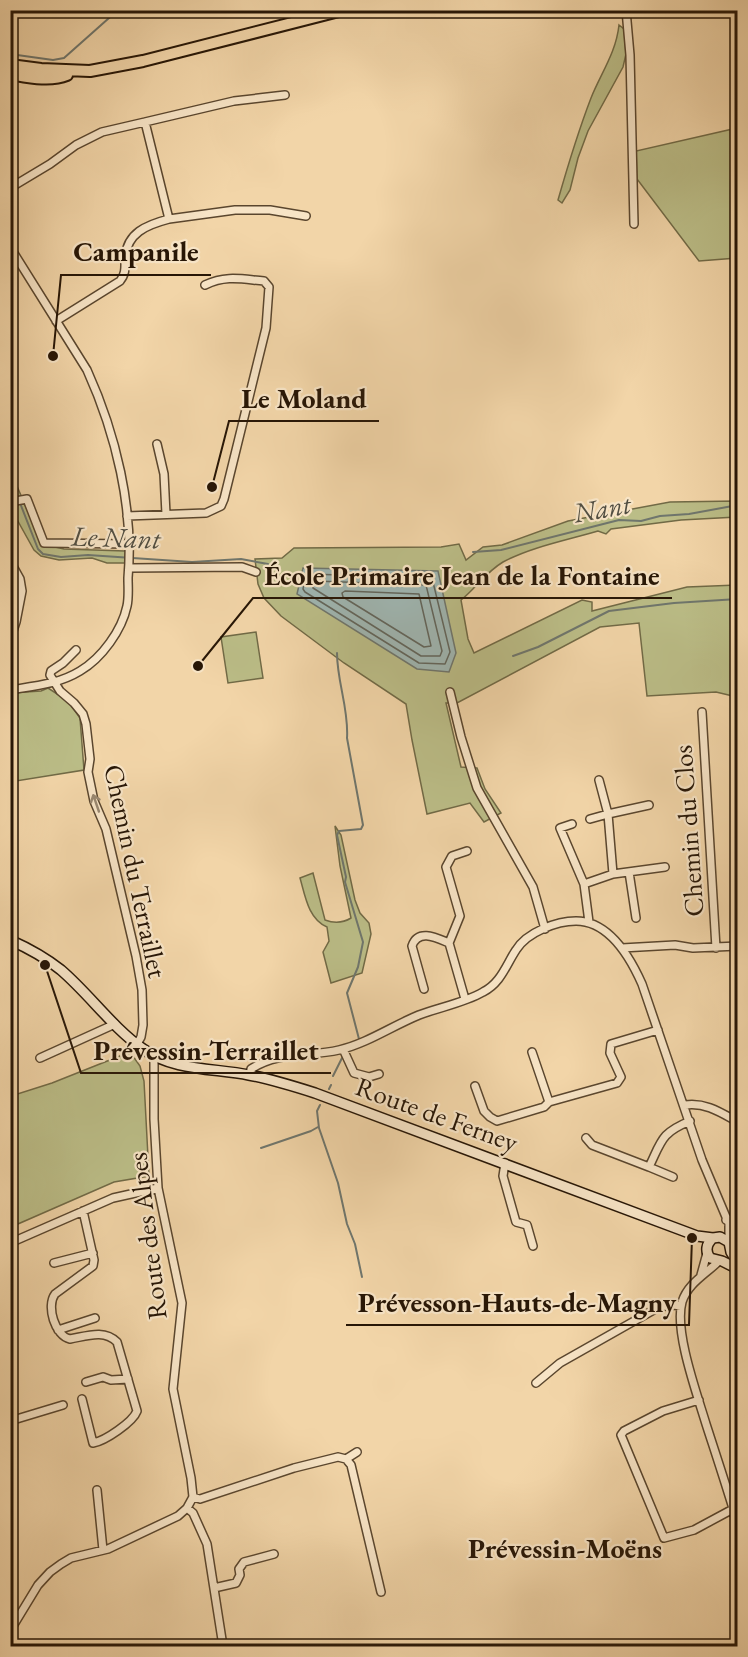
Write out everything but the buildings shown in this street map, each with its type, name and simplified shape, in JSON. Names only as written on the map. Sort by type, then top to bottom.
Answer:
[{"type":"main road","points":[[10,65],[76,72],[111,68],[343,10]]},
{"type":"main road","points":[[10,74],[61,78],[76,72]]},
{"type":"main road","name":"Route de Ferney","points":[[10,942],[56,966],[115,1024],[154,1056],[182,1065],[250,1075],[315,1093],[697,1236],[711,1244]]},
{"type":"main road","points":[[738,1263],[724,1238],[711,1244],[710,1258],[738,1269]]},
{"type":"main road","points":[[721,1261],[728,1258],[730,1247]]},
{"type":"street","points":[[626,10],[630,55],[634,224]]},
{"type":"street","points":[[10,188],[76,145],[102,132],[248,99],[285,95]]},
{"type":"street","points":[[145,123],[169,219]]},
{"type":"street","points":[[56,321],[120,281],[125,272],[126,249],[133,236],[149,226],[169,219],[235,210],[270,210],[306,216]]},
{"type":"street","points":[[10,247],[87,370],[101,404],[114,446],[130,544],[128,604],[122,623],[97,657],[82,670],[55,683],[10,690]]},
{"type":"street","points":[[127,516],[206,513],[221,506],[228,486],[266,328],[270,294],[269,287],[264,281],[223,278],[205,285]]},
{"type":"street","points":[[157,444],[164,474],[166,514]]},
{"type":"street","points":[[10,502],[27,499],[44,543],[130,544]]},
{"type":"street","points":[[10,561],[20,579],[22,591],[10,640]]},
{"type":"street","points":[[130,566],[242,567],[256,572]]},
{"type":"street","points":[[10,589],[22,591]]},
{"type":"street","points":[[55,683],[50,675],[51,671],[76,650]]},
{"type":"street","name":"Chemin du Terraillet","points":[[55,683],[83,714],[86,724],[90,759],[88,772],[94,801],[106,829],[136,956],[143,1024],[141,1037],[137,1044]]},
{"type":"street","points":[[450,692],[477,788],[533,887],[545,929]]},
{"type":"street","name":"Chemin du Clos","points":[[702,712],[716,948]]},
{"type":"street","points":[[599,780],[608,814],[613,874]]},
{"type":"street","points":[[590,819],[649,804]]},
{"type":"street","points":[[572,824],[560,828],[584,884],[589,922]]},
{"type":"street","points":[[465,999],[449,943],[460,916],[446,867],[452,856],[467,851]]},
{"type":"street","points":[[584,884],[613,874],[665,867]]},
{"type":"street","points":[[629,872],[636,918]]},
{"type":"street","points":[[250,1075],[251,1069],[277,1056],[314,1054],[343,1049],[364,1042],[417,1016],[492,987],[519,946],[531,936],[562,922],[589,922],[601,928],[622,948],[638,975],[685,1105],[702,1160],[730,1228],[730,1247]]},
{"type":"street","points":[[424,989],[412,946],[414,941],[422,936],[431,935],[449,943]]},
{"type":"street","name":"Chemin du Clos","points":[[622,948],[675,945],[693,948],[738,946]]},
{"type":"street","points":[[40,1058],[115,1024]]},
{"type":"street","points":[[475,1086],[484,1111],[497,1121],[544,1107],[549,1102],[617,1083],[621,1077],[610,1053],[611,1044],[658,1030]]},
{"type":"street","points":[[343,1049],[354,1073],[369,1077],[378,1074]]},
{"type":"street","points":[[532,1052],[549,1102]]},
{"type":"street","name":"Route des Alpes","points":[[154,1056],[154,1119],[158,1188],[182,1303],[173,1389],[193,1497]]},
{"type":"street","points":[[685,1105],[705,1106],[738,1122]]},
{"type":"street","points":[[649,1167],[665,1136],[672,1128],[690,1121]]},
{"type":"street","points":[[586,1138],[592,1145],[673,1177]]},
{"type":"street","points":[[505,1163],[503,1176],[516,1222],[528,1225],[533,1246]]},
{"type":"street","points":[[10,1243],[113,1198],[158,1188]]},
{"type":"street","points":[[82,1399],[93,1443],[102,1441],[135,1416],[137,1411],[117,1342],[111,1336],[97,1334],[70,1340],[57,1330],[51,1300],[55,1294],[93,1266],[93,1253],[83,1211]]},
{"type":"street","points":[[726,1220],[738,1218]]},
{"type":"street","points":[[701,1275],[711,1244],[723,1231],[726,1220]]},
{"type":"street","points":[[54,1263],[93,1253]]},
{"type":"street","points":[[721,1261],[701,1275],[688,1290],[681,1306],[686,1353],[738,1526]]},
{"type":"street","points":[[536,1383],[560,1363],[659,1307],[681,1306]]},
{"type":"street","points":[[57,1330],[95,1318]]},
{"type":"street","points":[[86,1382],[103,1377],[111,1380],[128,1379]]},
{"type":"street","points":[[699,1400],[654,1415],[624,1431],[621,1436],[664,1538],[694,1530],[733,1509]]},
{"type":"street","points":[[10,1421],[63,1405]]},
{"type":"street","points":[[346,1459],[357,1452]]},
{"type":"street","points":[[10,1631],[38,1585],[50,1572],[70,1558],[104,1550],[178,1516],[187,1508],[193,1497],[200,1499],[294,1468],[338,1457],[346,1459],[351,1465],[381,1592]]},
{"type":"street","points":[[97,1490],[104,1550]]},
{"type":"street","points":[[187,1508],[193,1514],[207,1544],[223,1647]]},
{"type":"street","points":[[214,1588],[236,1583],[240,1575],[241,1564],[244,1562],[274,1554]]},
{"type":"green space","points":[[619,25],[624,29],[626,54],[623,67],[588,131],[570,190],[562,203],[558,200],[573,149],[591,98],[611,54]]},
{"type":"green space","points":[[737,128],[737,258],[699,261],[637,179],[636,151]]},
{"type":"green space","points":[[10,470],[42,544],[64,549],[125,551],[127,553],[125,563],[107,563],[92,558],[59,560],[41,556],[34,550],[15,516],[11,513]]},
{"type":"green space","points":[[737,501],[737,517],[681,520],[611,529],[606,534],[598,531],[525,552],[497,566],[461,600],[468,639],[474,653],[582,600],[592,602],[592,611],[687,587],[737,585],[737,697],[716,692],[647,696],[639,623],[600,627],[457,703],[446,703],[461,767],[477,768],[485,789],[501,813],[484,822],[470,803],[427,814],[406,704],[344,663],[281,616],[264,598],[258,584],[255,559],[282,558],[294,548],[441,547],[459,544],[466,560],[483,547],[502,545],[568,521],[670,502]]},
{"type":"green space","points":[[256,632],[263,678],[228,683],[221,637]]},
{"type":"green space","points":[[48,688],[68,701],[80,718],[84,770],[16,781],[11,771],[10,693],[41,691]]},
{"type":"green space","points":[[335,826],[341,835],[355,900],[360,913],[369,923],[371,934],[362,973],[331,983],[323,952],[329,941],[327,927],[311,912],[300,878],[313,873],[325,920],[338,922],[351,918],[340,866]]},
{"type":"green space","points":[[130,1052],[140,1066],[144,1081],[149,1176],[114,1182],[11,1227],[11,1096],[52,1083]]},
{"type":"water","points":[[303,568],[438,571],[456,653],[449,672],[417,669],[297,594]]},
{"type":"waterway","points":[[10,54],[53,60],[64,58],[118,10]]},
{"type":"waterway","name":"Le Nant","points":[[10,480],[18,498]]},
{"type":"waterway","name":"Le Nant","points":[[20,503],[38,549],[43,554],[61,557],[88,555],[192,562],[241,559],[268,564]]},
{"type":"waterway","name":"Nant","points":[[473,552],[501,550],[619,520],[641,521],[660,516],[689,514],[738,505]]},
{"type":"waterway","name":"Nant","points":[[513,656],[538,647],[609,611],[674,603],[738,599]]},
{"type":"waterway","points":[[337,653],[347,738],[363,825],[361,829],[339,831],[337,835],[346,877],[345,882],[363,942],[358,967],[347,993],[359,1039]]},
{"type":"waterway","points":[[333,1076],[342,1058]]},
{"type":"waterway","points":[[329,1089],[331,1085]]},
{"type":"waterway","points":[[320,1105],[317,1111],[319,1128],[338,1183],[362,1277]]},
{"type":"waterway","points":[[261,1148],[318,1127]]},
{"type":"place","name":"Campanile","points":[[53,356]]},
{"type":"place","name":"Le Moland","points":[[212,487]]},
{"type":"place","name":"École Primaire Jean de la Fontaine","points":[[198,666]]},
{"type":"place","name":"Prévessin-Terraillet","points":[[45,965]]},
{"type":"place","name":"Prévesson-Hauts-de-Magny","points":[[692,1238]]},
{"type":"district","name":"Prévessin-Moëns","points":[[565,1548]]}]
